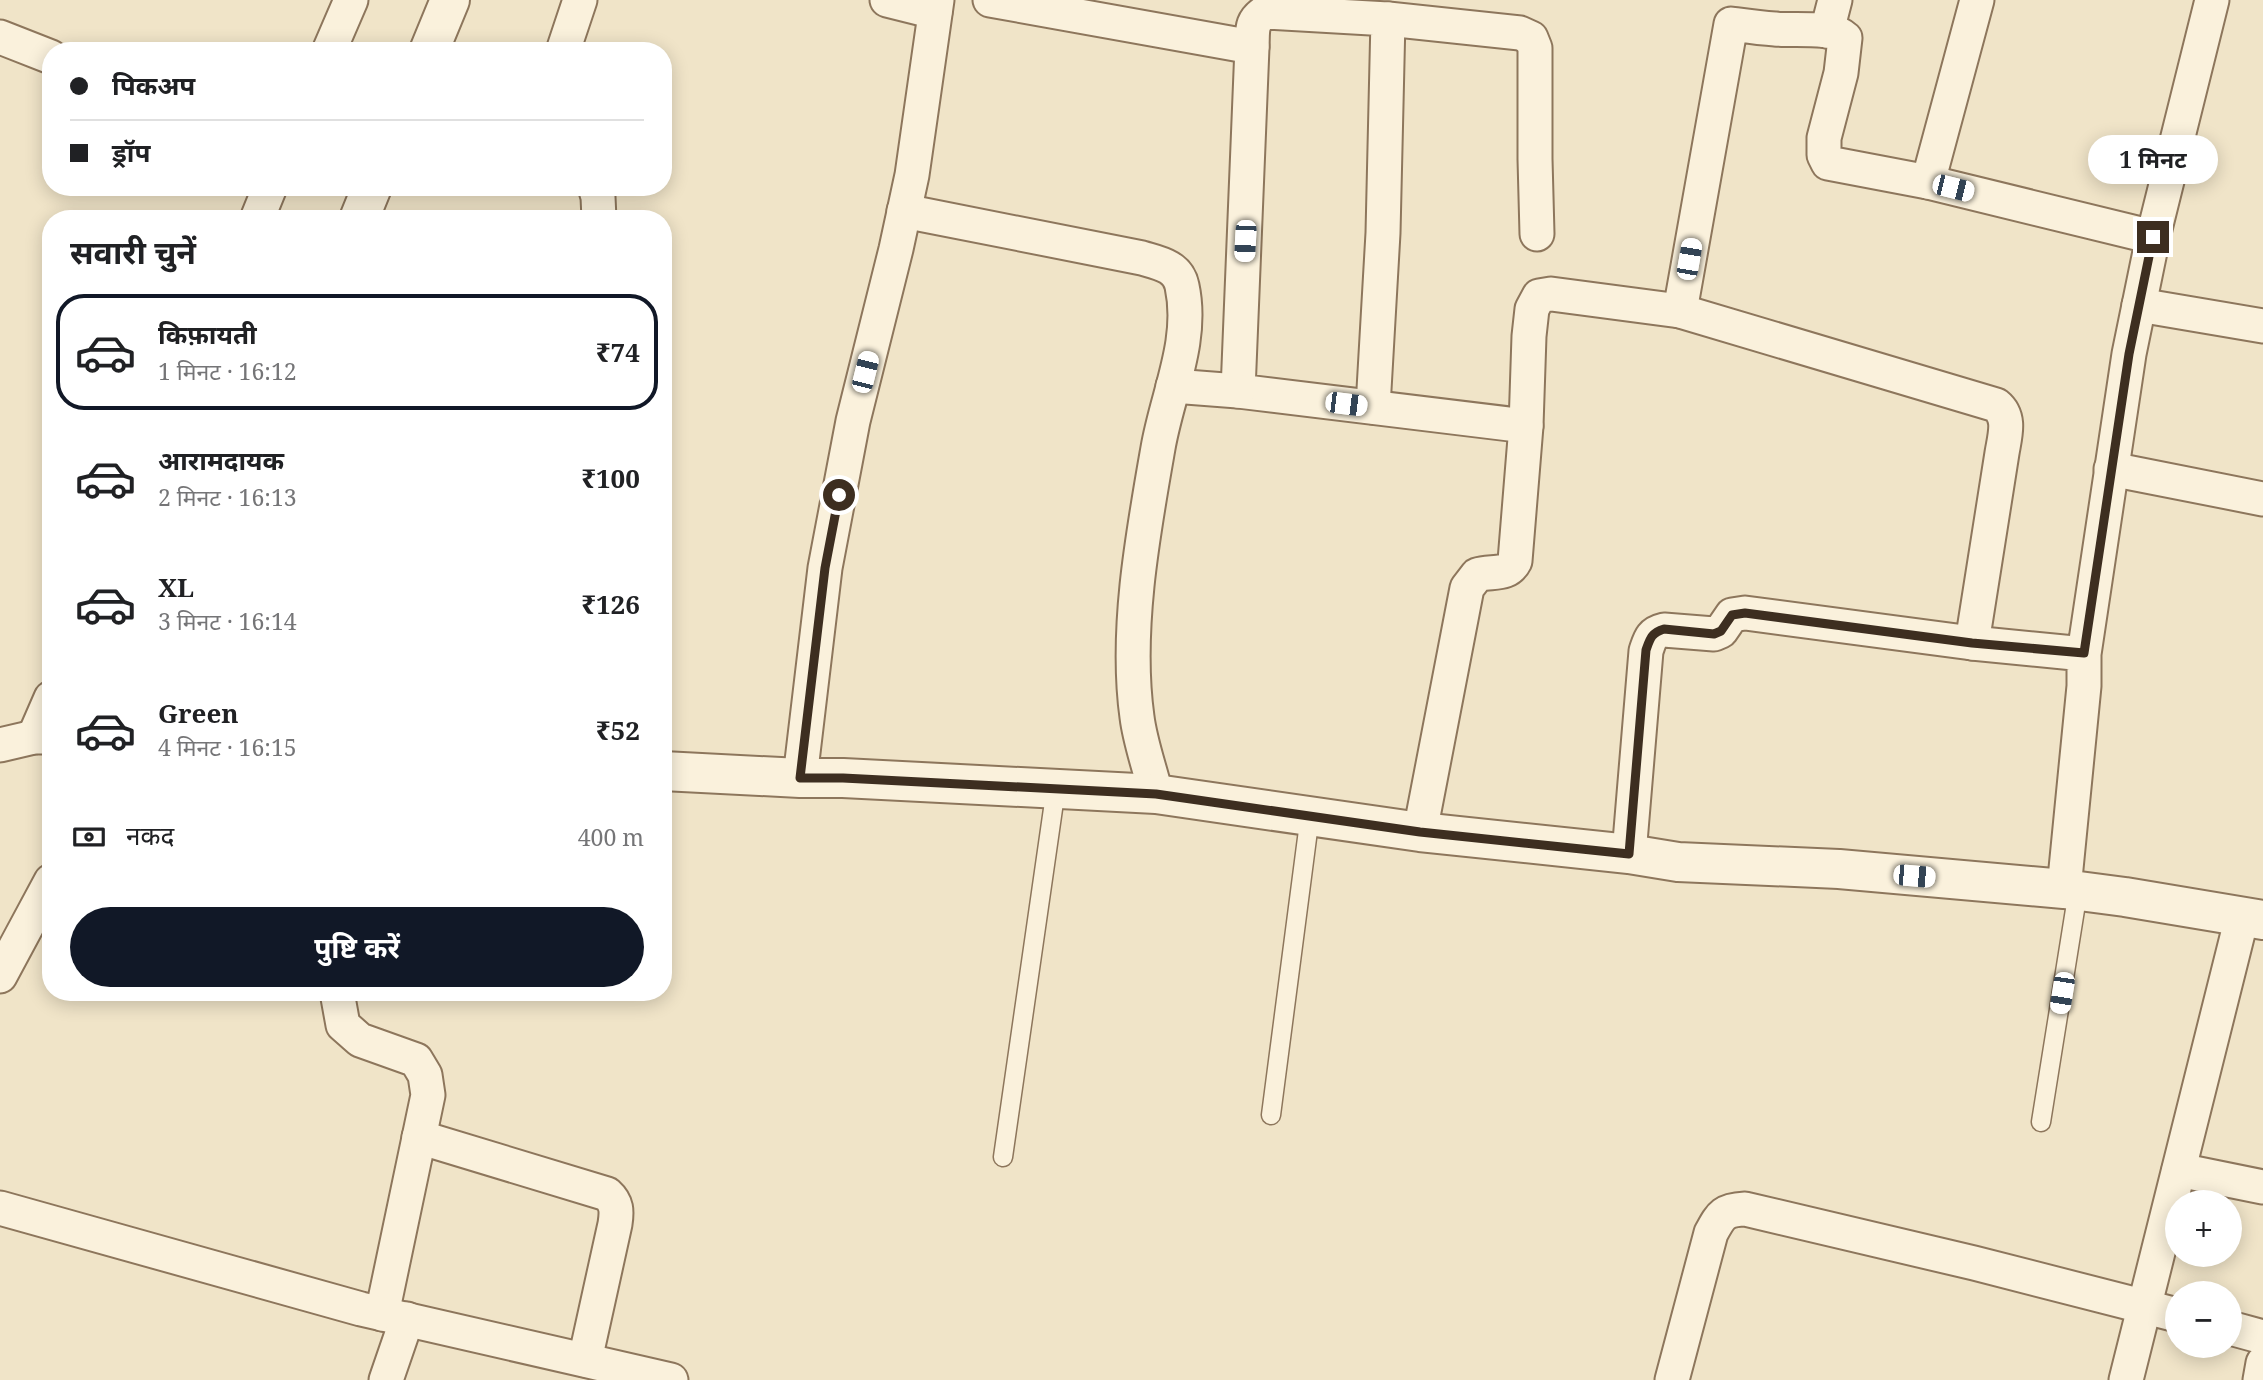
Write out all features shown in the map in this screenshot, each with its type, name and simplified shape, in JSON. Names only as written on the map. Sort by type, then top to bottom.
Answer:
[{"type":"street","points":[[333,42],[351,0]]},
{"type":"street","points":[[433,42],[450,0]]},
{"type":"street","points":[[566,42],[580,0]]},
{"type":"street","points":[[800,778],[825,568],[853,421],[912,175],[936,6],[887,0]]},
{"type":"street","points":[[990,0],[1252,47]]},
{"type":"street","points":[[1928,182],[1977,0]]},
{"type":"street","points":[[2071,890],[2084,653],[2111,469],[2153,237],[2212,0]]},
{"type":"street","points":[[1238,391],[1253,26],[1256,18],[1265,12],[1388,19],[1520,33],[1531,38],[1535,48],[1537,234]]},
{"type":"street","points":[[1680,311],[1728,12],[1775,29],[1831,16],[1846,43],[1824,138],[1824,155],[1829,163],[1928,182],[2153,237]]},
{"type":"street","points":[[1373,407],[1383,233],[1388,19]]},
{"type":"street","points":[[0,37],[42,53]]},
{"type":"street","points":[[904,211],[1142,258],[1172,267],[1182,284],[1183,345],[1158,445],[1142,550],[1132,650],[1137,718],[1156,794]]},
{"type":"street","points":[[1420,832],[1467,588],[1477,575],[1506,572],[1515,561],[1532,309],[1539,296],[1551,294],[1680,311],[1996,405],[2003,411],[2006,421],[1972,643]]},
{"type":"street","points":[[2139,304],[2263,326]]},
{"type":"street","points":[[1173,386],[1238,391],[1526,426]]},
{"type":"street","points":[[2111,469],[2263,499]]},
{"type":"street","points":[[1629,854],[1646,650],[1650,636],[1656,631],[1664,629],[1714,634],[1721,631],[1732,615],[1745,613],[1972,643],[2084,653]]},
{"type":"street","points":[[0,745],[42,737]]},
{"type":"street","points":[[672,771],[1156,794],[1420,832],[1629,854],[1678,862],[1839,869],[2071,890],[2253,918],[2179,1170],[2126,1380]]},
{"type":"street","points":[[0,976],[42,898]]},
{"type":"street","points":[[339,1001],[343,1025],[360,1040],[416,1060],[425,1075],[428,1095],[419,1137],[386,1380]]},
{"type":"street","points":[[419,1137],[607,1194],[614,1201],[615,1224],[585,1360]]},
{"type":"street","points":[[2179,1170],[2263,1187]]},
{"type":"street","points":[[0,1208],[395,1316],[671,1380]]},
{"type":"street","points":[[1672,1380],[1710,1233],[1721,1215],[1731,1209],[1745,1209],[1960,1259],[2165,1312]]},
{"type":"street","points":[[2242,1331],[2263,1337]]},
{"type":"street","points":[[2260,1380],[2263,1363]]},
{"type":"lane","points":[[1003,1157],[1056,788]]},
{"type":"lane","points":[[1271,1115],[1310,815]]},
{"type":"lane","points":[[2042,1122],[2071,890]]},
{"type":"route","points":[[839,495],[825,568],[800,778],[1156,794],[1420,832],[1629,854],[1646,650],[1650,636],[1656,631],[1664,629],[1714,634],[1721,631],[1732,615],[1745,613],[1972,643],[2084,653],[2129,354],[2153,237]]}]
